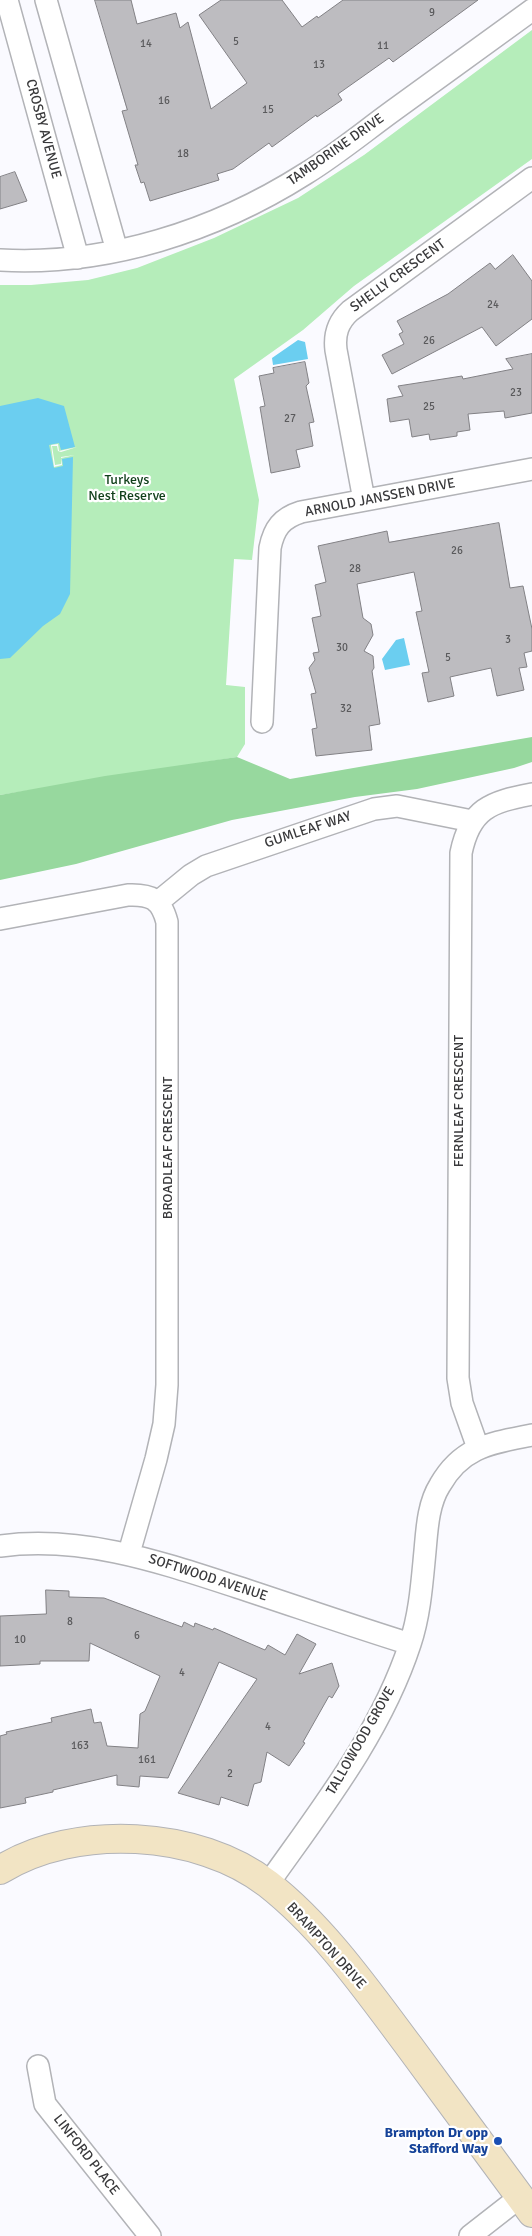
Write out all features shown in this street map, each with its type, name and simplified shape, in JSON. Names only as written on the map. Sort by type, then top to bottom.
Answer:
[{"type":"street","name":"CROSBY AVENUE","points":[[7,0],[78,258]]},
{"type":"street","points":[[46,0],[117,251]]},
{"type":"street","name":"TAMBORINE DRIVE","points":[[0,260],[24,262],[78,258],[117,251],[196,229],[248,206],[306,174],[532,10]]},
{"type":"street","name":"SHELLY CRESCENT","points":[[364,500],[334,339],[337,328],[350,311],[532,178]]},
{"type":"street","name":"ARNOLD JANSSEN DRIVE","points":[[262,722],[269,559],[272,536],[277,527],[291,515],[532,469]]},
{"type":"street","name":"FERNLEAF CRESCENT","points":[[478,1448],[462,1403],[458,1378],[457,1349],[460,868],[464,836],[472,821],[482,810],[496,802],[532,794]]},
{"type":"street","name":"GUMLEAF WAY","points":[[158,902],[191,875],[206,866],[374,809],[397,806],[472,821]]},
{"type":"street","points":[[0,918],[128,894],[140,894],[158,902]]},
{"type":"street","name":"BROADLEAF CRESCENT","points":[[129,1553],[164,1424],[167,1385],[168,935],[164,910],[158,902]]},
{"type":"street","name":"TALLOWOOD GROVE","points":[[268,1884],[347,1771],[394,1686],[410,1644],[419,1610],[430,1509],[439,1486],[464,1456],[478,1448],[532,1435]]},
{"type":"street","name":"SOFTWOOD AVENUE","points":[[0,1546],[26,1542],[60,1544],[129,1553],[410,1644]]},
{"type":"street","name":"BRAMPTON DRIVE","points":[[0,1870],[27,1856],[72,1844],[101,1839],[146,1839],[190,1848],[226,1861],[268,1884],[320,1934],[379,2006],[526,2205]]},
{"type":"street","name":"LINFORD PLACE","points":[[38,2066],[46,2104],[150,2236]]},
{"type":"street","points":[[470,2236],[526,2205]]},
{"type":"green space","name":"Turkeys Nest Reserve","points":[[532,30],[532,159],[354,286],[303,330],[234,379],[259,500],[252,560],[234,559],[226,685],[245,687],[245,744],[237,757],[0,795],[0,285],[31,285],[88,280],[137,268],[214,238],[298,198],[364,155]]},
{"type":"green space","points":[[532,737],[532,762],[514,768],[417,789],[355,797],[232,820],[76,864],[0,880],[0,795],[105,776],[237,757],[290,779]]},
{"type":"water","points":[[298,340],[305,342],[308,359],[273,365],[272,358]]},
{"type":"water","points":[[38,398],[64,406],[75,447],[61,450],[59,443],[49,445],[54,468],[63,466],[62,459],[73,457],[70,594],[60,614],[43,626],[10,658],[0,659],[0,406]]},
{"type":"water","points":[[404,638],[410,665],[385,670],[382,659],[396,640]]},
{"type":"pier","points":[[58,444],[59,451],[77,447],[61,452],[58,451],[57,446],[52,446],[55,465],[61,464],[61,458],[62,465],[54,467],[51,445]]},
{"type":"building","points":[[95,0],[131,0],[137,24],[176,13],[180,28],[188,22],[211,109],[247,83],[199,15],[221,0],[282,0],[302,27],[343,0],[478,0],[393,62],[389,58],[338,94],[342,100],[317,117],[316,115],[272,147],[269,143],[233,169],[217,174],[219,180],[150,201],[144,182],[141,183],[135,165],[138,165],[122,111],[127,110]]},
{"type":"building","points":[[15,172],[27,201],[0,209],[0,177]]},
{"type":"building","points":[[513,255],[532,281],[532,319],[496,346],[482,327],[392,374],[382,355],[404,344],[399,334],[403,332],[397,321],[448,294],[490,263],[495,269]]},
{"type":"building","points":[[532,354],[532,413],[505,418],[504,411],[468,414],[470,430],[457,432],[457,436],[430,440],[429,434],[412,437],[409,419],[390,422],[387,399],[403,396],[398,386],[462,376],[463,379],[513,369],[506,359]]},
{"type":"building","points":[[305,362],[309,383],[306,386],[314,422],[309,423],[313,446],[296,450],[300,467],[271,473],[260,407],[265,406],[259,376],[274,373],[273,368]]},
{"type":"building","points":[[499,523],[510,588],[523,586],[532,629],[532,651],[524,653],[527,667],[519,668],[524,690],[497,696],[491,668],[450,677],[454,696],[428,702],[422,673],[429,672],[416,612],[422,611],[414,572],[357,584],[363,618],[371,624],[373,635],[364,651],[373,656],[374,668],[372,671],[380,724],[369,726],[372,750],[316,756],[312,729],[317,728],[311,694],[316,693],[309,668],[315,660],[313,653],[319,652],[312,618],[321,616],[315,585],[326,582],[318,546],[387,531],[389,542]]},
{"type":"building","points":[[46,1590],[69,1591],[69,1597],[104,1598],[182,1627],[184,1622],[194,1627],[195,1623],[213,1630],[214,1628],[265,1650],[268,1645],[285,1655],[297,1634],[316,1644],[299,1674],[332,1663],[339,1686],[332,1698],[329,1696],[303,1742],[305,1743],[289,1766],[267,1752],[261,1782],[254,1784],[248,1806],[221,1797],[219,1805],[178,1793],[257,1679],[219,1662],[168,1778],[140,1776],[139,1787],[117,1785],[117,1775],[53,1790],[53,1792],[25,1798],[26,1803],[0,1808],[0,1736],[7,1734],[6,1732],[52,1722],[51,1718],[91,1709],[94,1723],[101,1722],[107,1746],[138,1748],[140,1714],[145,1711],[160,1676],[90,1643],[89,1661],[40,1661],[40,1664],[0,1666],[0,1616],[46,1614]]},
{"type":"place","name":"Brampton Dr opp Stafford Way","points":[[498,2141]]}]
